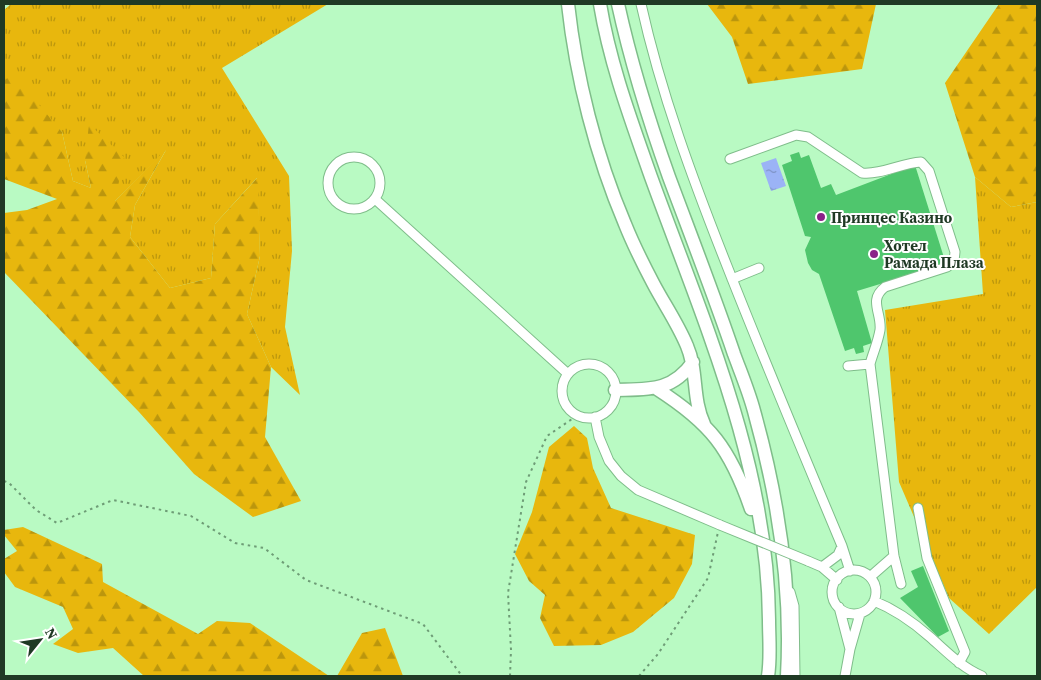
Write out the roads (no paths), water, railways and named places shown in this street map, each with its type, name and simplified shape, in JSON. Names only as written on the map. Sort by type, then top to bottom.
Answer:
[{"type":"highway","points":[[568,4],[582,93],[606,170],[625,224],[652,282],[687,345],[693,362],[696,401],[704,424]]},
{"type":"highway","points":[[600,4],[623,99],[706,324],[726,383],[742,440],[758,509],[767,568],[769,674]]},
{"type":"highway","points":[[618,4],[644,103],[754,410],[774,497],[785,574],[788,618],[787,676]]},
{"type":"highway","points":[[616,390],[657,389],[680,377],[693,362]]},
{"type":"highway","points":[[657,389],[690,411],[704,424],[721,444],[743,486],[753,514],[763,579],[765,650],[769,674]]},
{"type":"street","points":[[641,4],[651,49],[690,172],[759,349],[842,546],[850,571]]},
{"type":"street","points":[[730,159],[796,135],[808,137],[862,173],[871,174],[911,162],[921,162],[928,171],[955,252],[954,261],[947,267],[885,287],[879,292],[876,299],[880,328],[870,364],[894,556],[901,584]]},
{"type":"street","points":[[355,156],[370,162],[376,168],[380,184],[375,200],[368,206],[359,209],[341,206],[329,192],[327,183],[333,166],[347,157],[355,156]]},
{"type":"street","points":[[375,200],[568,374]]},
{"type":"street","points":[[732,280],[760,268]]},
{"type":"street","points":[[589,364],[597,365],[604,369],[610,375],[616,390],[610,407],[595,417],[586,418],[571,411],[563,397],[562,389],[568,374],[574,368],[589,364]]},
{"type":"street","points":[[848,366],[870,364]]},
{"type":"street","points":[[595,417],[599,437],[609,461],[621,476],[638,490],[822,567],[837,580]]},
{"type":"street","points":[[918,508],[927,558],[965,652],[959,663]]},
{"type":"street","points":[[822,567],[838,555],[842,546]]},
{"type":"street","points":[[870,577],[894,556]]},
{"type":"street","points":[[839,608],[852,614],[860,614],[871,607],[876,588],[870,577],[860,572],[850,571],[837,580],[834,586],[833,594],[839,608],[850,649]]},
{"type":"street","points":[[785,574],[794,606],[795,676]]},
{"type":"street","points":[[874,601],[927,635],[959,663],[981,676]]},
{"type":"street","points":[[845,676],[860,614]]},
{"type":"water","points":[[776,158],[786,186],[771,191],[761,163]]},
{"type":"place","name":"Принцес Казино","points":[[821,217]]},
{"type":"place","name":"Хотел Рамада Плаза","points":[[874,254]]}]
